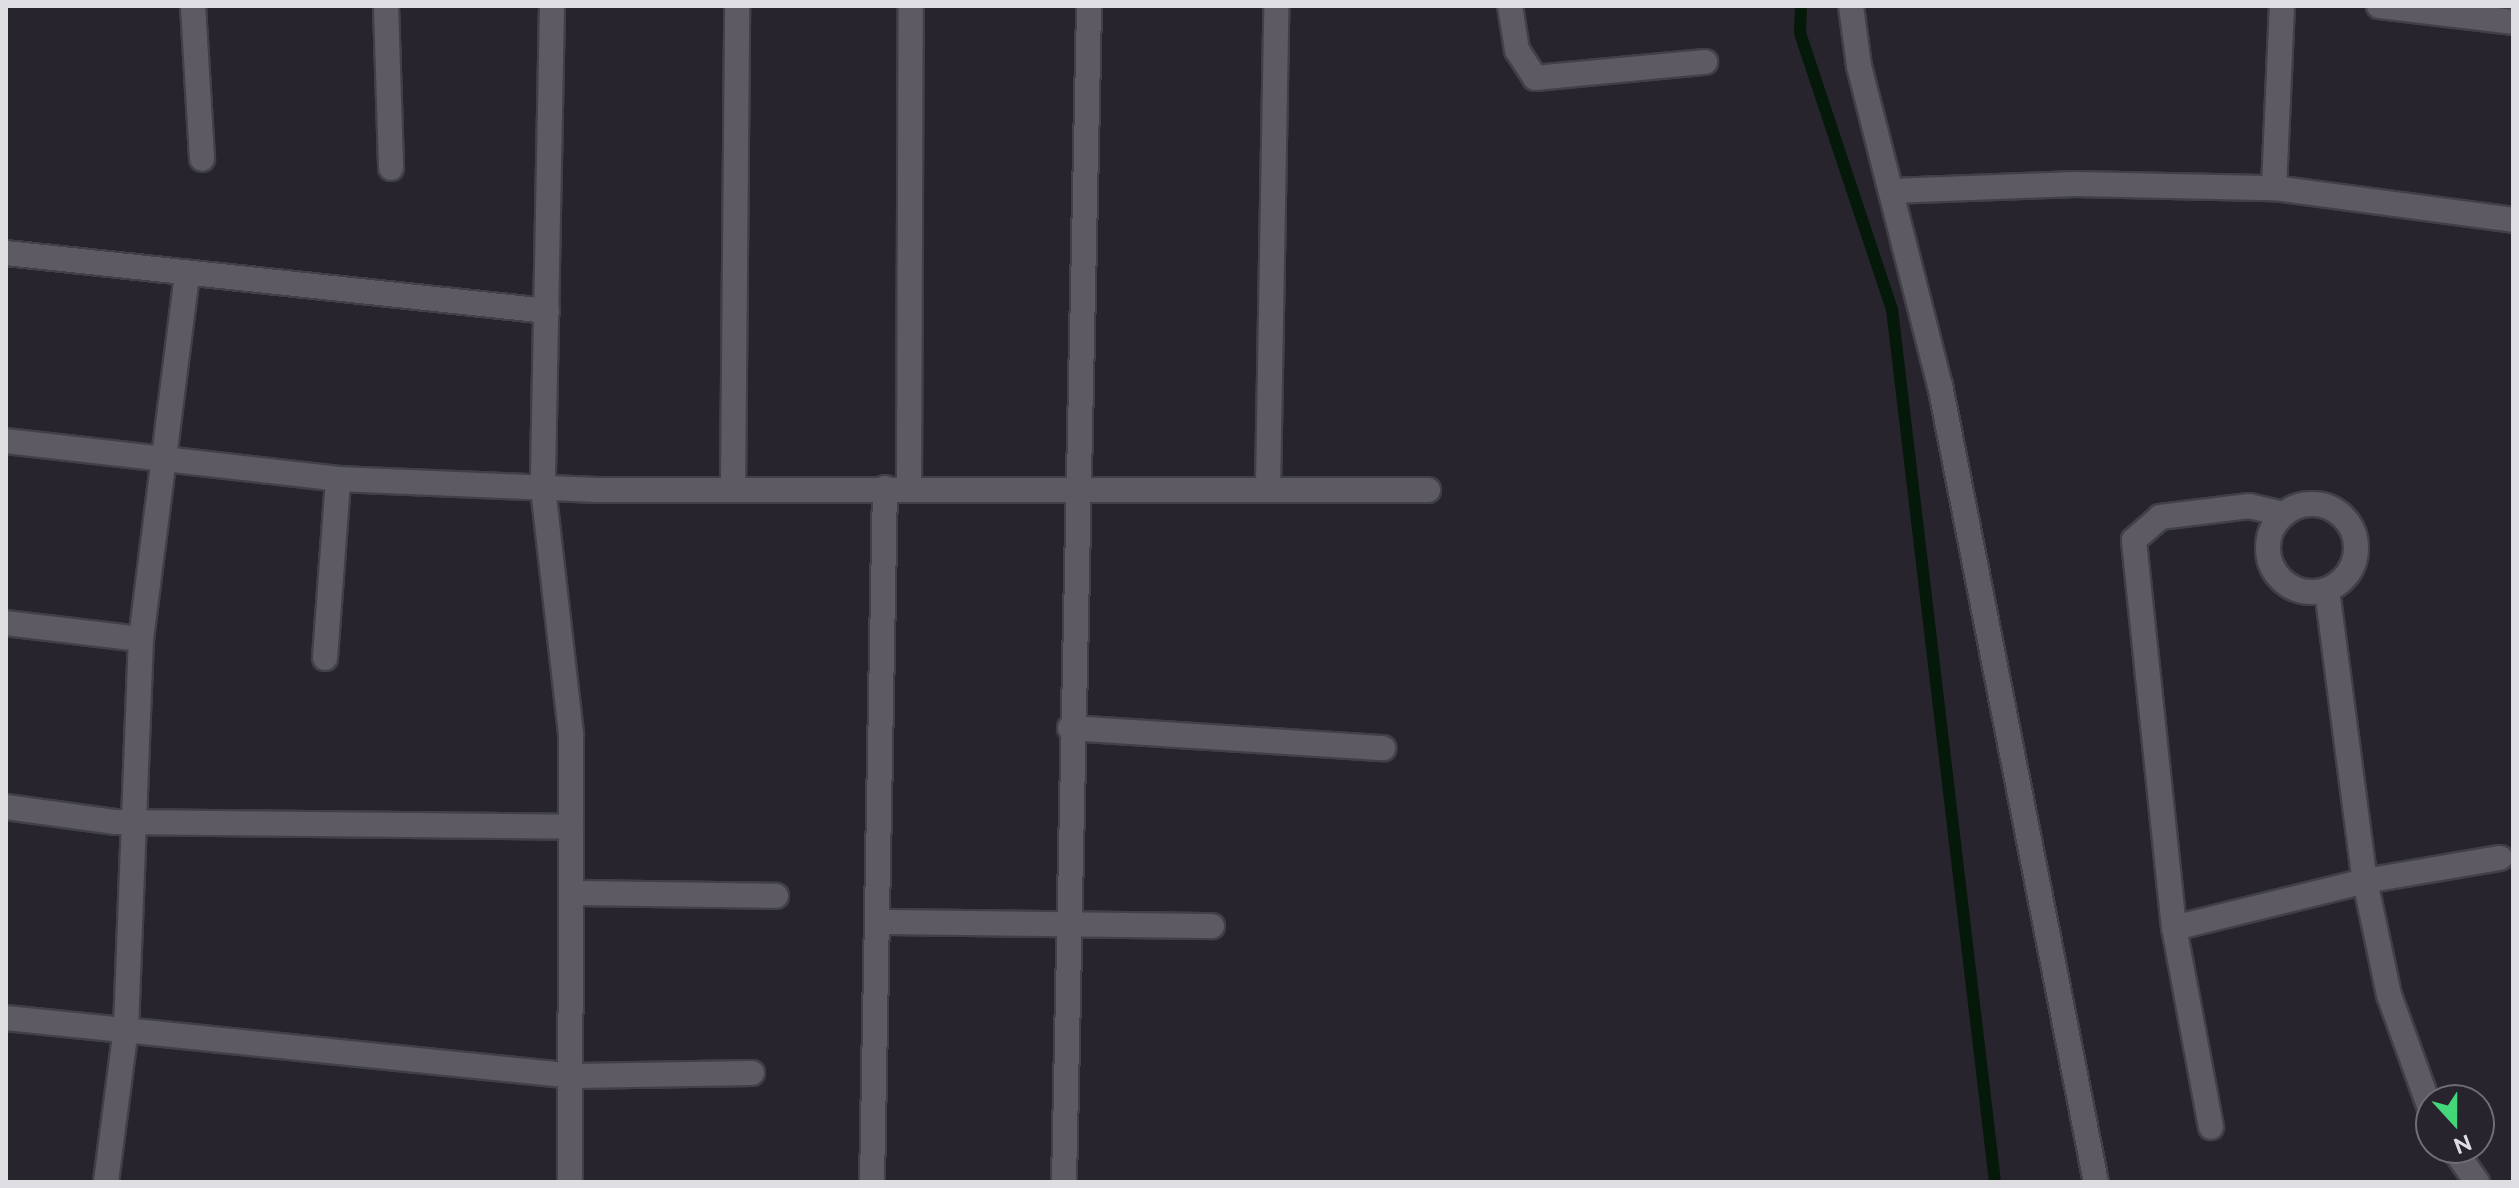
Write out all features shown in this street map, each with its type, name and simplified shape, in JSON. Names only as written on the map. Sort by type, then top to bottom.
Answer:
[{"type":"street","points":[[193,6],[202,159]]},
{"type":"street","points":[[386,6],[391,168]]},
{"type":"street","points":[[552,6],[543,488],[571,735],[574,1076],[570,1182]]},
{"type":"street","points":[[733,489],[737,6]]},
{"type":"street","points":[[872,1182],[911,6]]},
{"type":"street","points":[[1064,1182],[1065,922],[1081,491],[1089,6]]},
{"type":"street","points":[[1268,487],[1276,6]]},
{"type":"street","points":[[1510,6],[1517,50],[1535,78],[1705,62]]},
{"type":"street","points":[[1851,6],[1891,191],[1940,385],[2096,1182]]},
{"type":"street","points":[[2274,188],[2282,6]]},
{"type":"street","points":[[2379,6],[2513,22]]},
{"type":"street","points":[[1891,191],[2076,184],[2274,188],[2513,220]]},
{"type":"street","points":[[6,253],[187,275],[547,311]]},
{"type":"street","points":[[106,1182],[126,1028],[131,822],[141,639],[160,458],[187,275]]},
{"type":"street","points":[[6,441],[338,479],[543,488],[1081,491],[1268,487],[1428,490]]},
{"type":"street","points":[[325,658],[338,479]]},
{"type":"street","points":[[2211,1127],[2174,928],[2134,540],[2160,517],[2239,506],[2283,514],[2311,504],[2350,525],[2350,570],[2327,590],[2296,590],[2273,570],[2268,540],[2283,514]]},
{"type":"street","points":[[2327,590],[2365,881],[2389,995],[2421,1084]]},
{"type":"street","points":[[6,623],[141,639]]},
{"type":"street","points":[[1070,728],[1383,748]]},
{"type":"street","points":[[6,807],[131,822],[571,827]]},
{"type":"street","points":[[2174,928],[2365,881],[2500,858]]},
{"type":"street","points":[[572,893],[776,896]]},
{"type":"street","points":[[879,922],[1212,926]]},
{"type":"street","points":[[6,1018],[574,1076],[752,1073]]},
{"type":"street","points":[[2464,1164],[2477,1182]]},
{"type":"waterway","points":[[1801,6],[1800,33],[1892,309],[1995,1182]]}]
